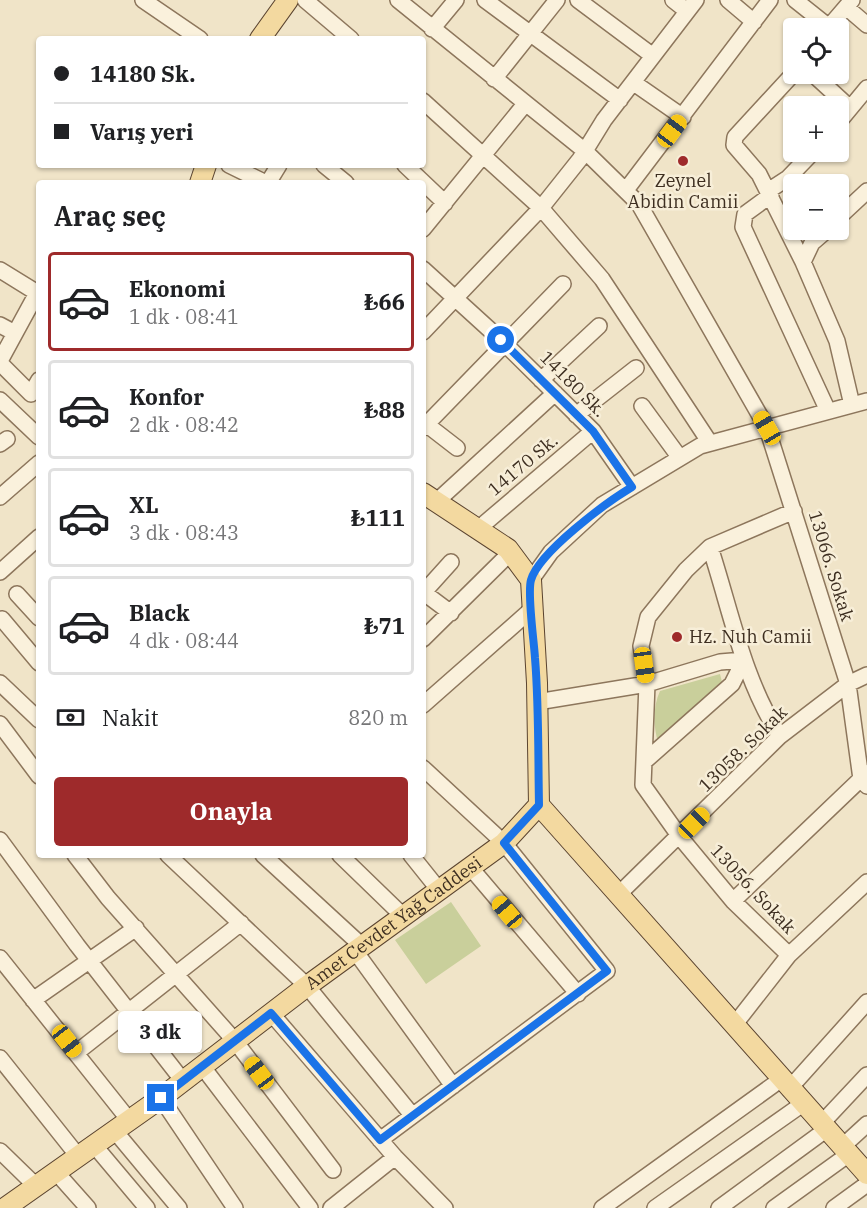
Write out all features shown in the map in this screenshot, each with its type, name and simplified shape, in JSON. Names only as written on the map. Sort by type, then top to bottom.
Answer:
[{"type":"main road","points":[[262,36],[288,0]]},
{"type":"main road","points":[[430,498],[511,552],[531,580],[539,805],[620,893],[867,1174]]},
{"type":"main road","name":"Amet Cevdet Yağ Caddesi","points":[[5,1208],[161,1098],[358,948],[504,843],[539,805]]},
{"type":"street","points":[[143,0],[196,36]]},
{"type":"street","points":[[305,0],[347,36]]},
{"type":"street","name":"13066. Sokak","points":[[398,0],[494,80],[585,151],[639,204],[767,428],[848,684],[865,779]]},
{"type":"street","points":[[432,29],[456,0]]},
{"type":"street","points":[[485,0],[529,35],[620,100]]},
{"type":"street","points":[[494,80],[557,0]]},
{"type":"street","points":[[578,0],[653,56]]},
{"type":"street","points":[[426,329],[542,208],[585,151],[620,100],[692,5],[673,0]]},
{"type":"street","points":[[728,0],[754,22]]},
{"type":"street","points":[[626,190],[770,0]]},
{"type":"street","points":[[795,0],[817,18]]},
{"type":"street","points":[[837,18],[849,3],[867,25]]},
{"type":"street","points":[[634,82],[683,117]]},
{"type":"street","points":[[531,580],[551,552],[602,505],[680,458],[710,443],[860,403],[837,341],[770,193],[759,174],[734,145],[735,137],[784,84]]},
{"type":"street","points":[[832,84],[861,99],[849,112]]},
{"type":"street","points":[[426,104],[542,208],[602,279],[710,443]]},
{"type":"street","points":[[426,226],[525,104]]},
{"type":"street","points":[[803,162],[745,214],[743,227],[828,411]]},
{"type":"street","points":[[235,168],[261,180]]},
{"type":"street","points":[[328,168],[342,180]]},
{"type":"street","points":[[408,168],[421,180]]},
{"type":"street","points":[[426,184],[446,203]]},
{"type":"street","points":[[849,210],[865,198]]},
{"type":"street","points":[[803,262],[815,240]]},
{"type":"street","points":[[0,270],[36,292]]},
{"type":"street","name":"14180 Sk.","points":[[426,272],[504,343],[593,431],[632,487]]},
{"type":"street","points":[[426,424],[563,284]]},
{"type":"street","points":[[36,296],[0,362],[31,394],[36,385]]},
{"type":"street","points":[[0,325],[15,333]]},
{"type":"street","points":[[541,380],[599,326]]},
{"type":"street","points":[[576,415],[636,368]]},
{"type":"street","points":[[430,498],[555,393]]},
{"type":"street","points":[[0,400],[36,435]]},
{"type":"street","points":[[642,406],[680,458]]},
{"type":"street","points":[[426,427],[457,448]]},
{"type":"street","name":"14170 Sk.","points":[[478,529],[593,431]]},
{"type":"street","points":[[0,497],[36,466]]},
{"type":"street","name":"13056. Sokak","points":[[789,955],[733,901],[680,837],[643,785],[647,684],[641,646],[648,617],[686,570],[710,547],[794,511]]},
{"type":"street","points":[[0,572],[36,540]]},
{"type":"street","points":[[710,547],[744,660],[765,713],[780,736]]},
{"type":"street","points":[[426,636],[511,552]]},
{"type":"street","points":[[426,590],[451,562]]},
{"type":"street","points":[[17,594],[36,615]]},
{"type":"street","points":[[426,594],[451,613]]},
{"type":"street","points":[[426,702],[532,609]]},
{"type":"street","points":[[2,619],[36,659]]},
{"type":"street","points":[[537,702],[647,684],[720,662],[744,660]]},
{"type":"street","points":[[645,761],[732,684],[744,660]]},
{"type":"street","name":"13058. Sokak","points":[[620,893],[680,837],[780,736],[848,684],[867,675]]},
{"type":"street","points":[[0,682],[36,713]]},
{"type":"street","points":[[0,724],[36,772]]},
{"type":"street","points":[[380,1140],[607,971],[504,843],[426,771]]},
{"type":"street","points":[[733,901],[865,779]]},
{"type":"street","points":[[0,840],[90,962],[183,1081]]},
{"type":"street","points":[[78,858],[235,1041],[333,1170]]},
{"type":"street","points":[[171,858],[307,986],[412,1115]]},
{"type":"street","points":[[266,858],[358,948],[453,1086]]},
{"type":"street","points":[[343,858],[403,916]]},
{"type":"street","points":[[413,858],[439,890]]},
{"type":"street","points":[[470,867],[578,994]]},
{"type":"street","points":[[735,1024],[789,955],[867,882]]},
{"type":"street","points":[[76,1053],[130,1013],[241,923]]},
{"type":"street","points":[[33,1000],[136,928]]},
{"type":"street","points":[[0,958],[76,1053],[179,1208]]},
{"type":"street","points":[[602,1208],[786,1084],[867,1002]]},
{"type":"street","points":[[271,1013],[441,1207]]},
{"type":"street","points":[[1,1064],[78,1156]]},
{"type":"street","points":[[202,1066],[310,1208]]},
{"type":"street","points":[[719,1208],[825,1126],[867,1075]]},
{"type":"street","points":[[161,1098],[231,1206]]},
{"type":"street","points":[[656,1208],[804,1103]]},
{"type":"street","points":[[774,1208],[846,1150],[867,1124]]},
{"type":"street","points":[[94,1145],[147,1208]]},
{"type":"street","points":[[0,1151],[36,1186]]},
{"type":"street","points":[[331,1208],[395,1157]]},
{"type":"street","points":[[56,1172],[81,1206]]},
{"type":"street","points":[[834,1208],[867,1184]]},
{"type":"green space","points":[[720,674],[722,682],[720,688],[658,742],[654,716],[660,691]]},
{"type":"green space","points":[[451,902],[481,946],[426,984],[395,940]]},
{"type":"place","name":"Zeynel Abidin Camii","points":[[683,161]]},
{"type":"place","name":"Hz. Nuh Camii","points":[[677,637]]},
{"type":"route","points":[[161,1098],[271,1013],[380,1140],[607,971],[504,843],[539,805],[537,683],[531,580],[551,552],[573,531],[602,505],[632,487],[593,431],[501,340]]}]
